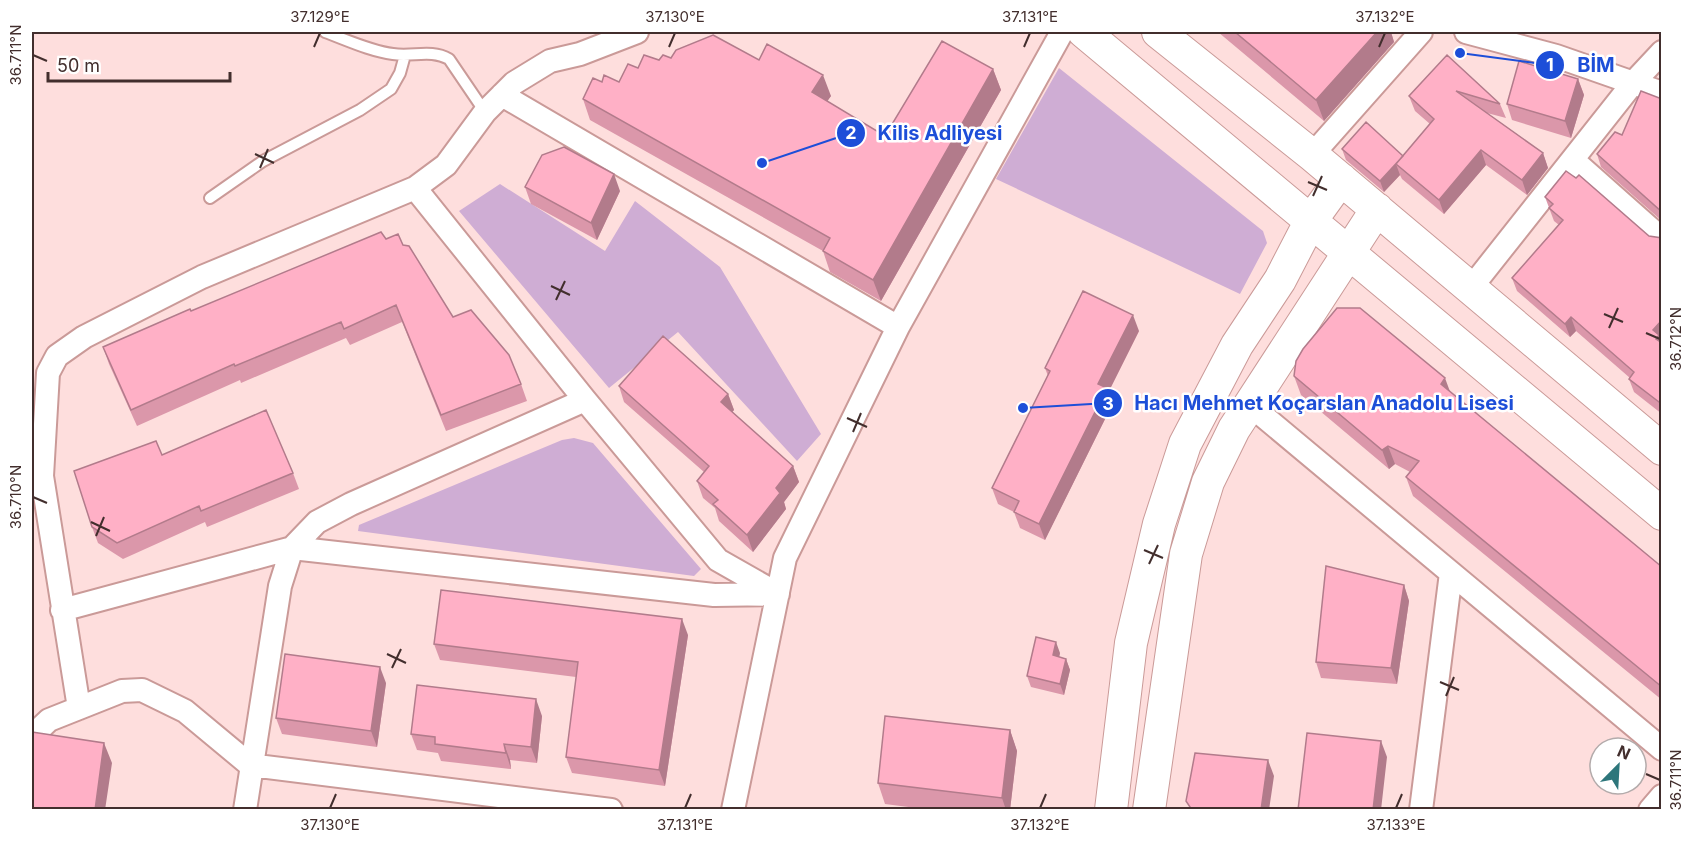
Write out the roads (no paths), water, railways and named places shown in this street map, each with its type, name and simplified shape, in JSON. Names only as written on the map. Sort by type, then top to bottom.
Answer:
[{"type":"main road","points":[[1084,32],[1662,514]]},
{"type":"main road","points":[[1158,32],[1312,155],[1662,449]]},
{"type":"main road","points":[[1111,810],[1131,643],[1160,524],[1185,444],[1238,345],[1280,280],[1310,222],[1341,180]]},
{"type":"main road","points":[[1149,810],[1186,554],[1208,482],[1234,429],[1377,209]]},
{"type":"street","points":[[79,708],[42,476],[48,373],[57,356],[84,337],[202,277],[416,188],[446,165],[485,112],[513,83],[550,61],[580,54],[637,32]]},
{"type":"street","points":[[733,810],[785,558],[898,327],[1062,32]]},
{"type":"street","points":[[1312,155],[1420,32]]},
{"type":"street","points":[[1467,32],[1556,56],[1662,93]]},
{"type":"street","points":[[1470,289],[1574,161],[1633,82],[1662,52]]},
{"type":"street","points":[[502,95],[898,327]]},
{"type":"street","points":[[1574,161],[1662,239]]},
{"type":"street","points":[[416,188],[585,400],[718,560],[778,594]]},
{"type":"street","points":[[245,810],[250,765],[280,586],[292,548],[317,522],[351,504],[585,400]]},
{"type":"street","points":[[1250,405],[1662,749]]},
{"type":"street","points":[[62,610],[292,548],[714,595],[778,594]]},
{"type":"street","points":[[1421,810],[1451,573]]},
{"type":"street","points":[[32,736],[49,720],[122,691],[142,690],[185,711],[250,765],[578,808],[611,810]]},
{"type":"street","points":[[1650,810],[1662,796]]},
{"type":"lane","points":[[325,32],[389,53],[405,56],[429,53],[450,59],[485,112]]},
{"type":"lane","points":[[210,198],[271,156],[344,118],[391,89],[400,74],[405,56]]},
{"type":"place","name":"BİM","points":[[1460,53]]},
{"type":"place","name":"Kilis Adliyesi","points":[[762,163]]},
{"type":"place","name":"Hacı Mehmet Koçarslan Anadolu Lisesi","points":[[1023,408]]}]
